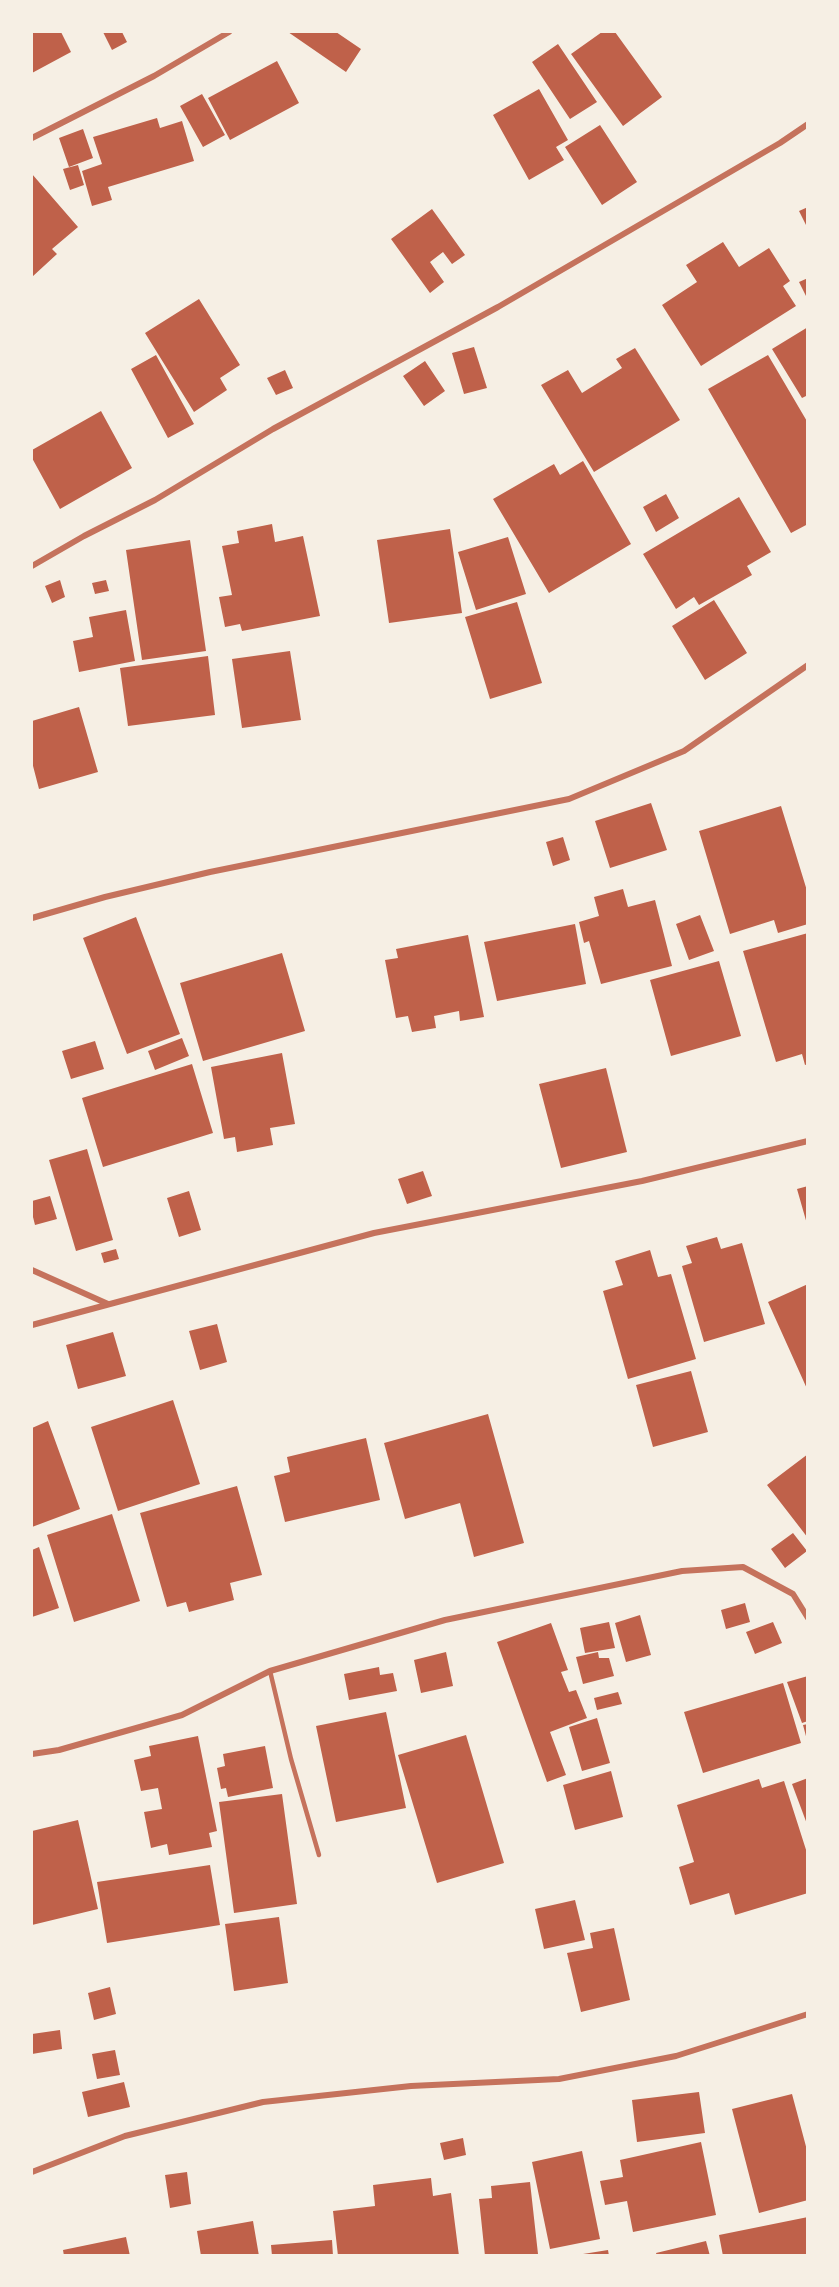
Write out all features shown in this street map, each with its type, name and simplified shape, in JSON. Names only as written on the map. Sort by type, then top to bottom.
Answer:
[{"type":"street","points":[[32,138],[154,76],[229,32]]},
{"type":"street","points":[[32,566],[84,536],[155,500],[273,429],[498,307],[780,143],[807,124]]},
{"type":"street","points":[[32,918],[105,897],[210,872],[569,799],[684,752],[807,665]]},
{"type":"street","points":[[32,1325],[374,1233],[642,1181],[807,1141]]},
{"type":"street","points":[[32,1270],[108,1304]]},
{"type":"street","points":[[32,1754],[59,1750],[182,1715],[270,1671],[445,1620],[682,1571],[743,1567],[793,1593],[807,1618]]},
{"type":"street","points":[[32,2172],[125,2136],[263,2102],[411,2086],[559,2079],[676,2056],[807,2014]]},
{"type":"lane","points":[[270,1671],[291,1759],[319,1855]]},
{"type":"building","points":[[32,32],[61,32],[71,52],[32,73]]},
{"type":"building","points":[[103,32],[122,32],[127,42],[112,50]]},
{"type":"building","points":[[288,32],[336,32],[361,49],[346,72]]},
{"type":"building","points":[[602,32],[615,32],[662,97],[623,126],[571,54]]},
{"type":"building","points":[[558,44],[597,102],[570,119],[532,62]]},
{"type":"building","points":[[277,61],[299,103],[230,140],[208,98]]},
{"type":"building","points":[[539,89],[568,140],[556,147],[564,160],[529,180],[493,115]]},
{"type":"building","points":[[202,94],[225,135],[203,147],[180,106]]},
{"type":"building","points":[[157,118],[160,128],[182,121],[194,161],[108,187],[112,200],[92,206],[82,171],[102,164],[93,137]]},
{"type":"building","points":[[600,125],[637,182],[602,205],[565,147]]},
{"type":"building","points":[[83,129],[93,158],[69,167],[59,138]]},
{"type":"building","points":[[78,165],[84,185],[70,190],[63,169]]},
{"type":"building","points":[[32,174],[78,227],[52,249],[57,254],[32,277]]},
{"type":"building","points":[[808,207],[808,229],[799,211]]},
{"type":"building","points":[[432,209],[465,255],[452,264],[443,252],[430,262],[444,282],[430,293],[391,239]]},
{"type":"building","points":[[723,242],[739,267],[769,248],[790,281],[783,286],[796,306],[701,366],[662,305],[697,282],[686,265]]},
{"type":"building","points":[[808,278],[808,300],[799,282]]},
{"type":"building","points":[[199,299],[240,365],[220,378],[227,390],[194,412],[145,333]]},
{"type":"building","points":[[808,327],[808,395],[802,398],[772,349]]},
{"type":"building","points":[[474,347],[487,388],[464,394],[452,353]]},
{"type":"building","points":[[635,348],[680,420],[594,472],[541,385],[568,370],[582,393],[622,368],[616,359]]},
{"type":"building","points":[[156,355],[194,424],[168,438],[131,369]]},
{"type":"building","points":[[768,355],[808,423],[808,524],[791,533],[708,389]]},
{"type":"building","points":[[425,361],[445,391],[424,406],[403,376]]},
{"type":"building","points":[[285,370],[293,388],[276,395],[267,378]]},
{"type":"building","points":[[101,411],[132,468],[60,509],[32,458],[32,450]]},
{"type":"building","points":[[583,461],[631,544],[549,593],[493,499],[554,464],[560,475]]},
{"type":"building","points":[[666,494],[679,518],[656,532],[643,507]]},
{"type":"building","points":[[739,497],[771,552],[747,566],[752,575],[699,605],[694,597],[676,609],[643,554]]},
{"type":"building","points":[[272,524],[275,542],[303,536],[320,616],[242,631],[240,624],[225,627],[219,597],[232,595],[222,546],[239,543],[237,531]]},
{"type":"building","points":[[450,529],[462,613],[389,623],[377,540]]},
{"type":"building","points":[[508,537],[526,594],[476,610],[458,552]]},
{"type":"building","points":[[190,540],[206,651],[142,660],[126,550]]},
{"type":"building","points":[[60,580],[65,597],[52,603],[45,586]]},
{"type":"building","points":[[106,580],[109,591],[95,594],[92,583]]},
{"type":"building","points":[[714,600],[747,653],[705,680],[672,626]]},
{"type":"building","points":[[517,602],[542,683],[490,699],[465,617]]},
{"type":"building","points":[[126,610],[135,661],[79,672],[73,641],[93,637],[89,617]]},
{"type":"building","points":[[290,651],[301,720],[242,728],[232,659]]},
{"type":"building","points":[[208,656],[215,715],[128,726],[120,668]]},
{"type":"building","points":[[79,707],[98,772],[39,789],[32,762],[32,721]]},
{"type":"building","points":[[651,803],[667,850],[610,868],[595,821]]},
{"type":"building","points":[[781,806],[808,894],[808,924],[778,933],[774,920],[730,934],[699,831]]},
{"type":"building","points":[[563,837],[570,860],[553,866],[546,842]]},
{"type":"building","points":[[623,889],[628,907],[655,900],[672,966],[601,984],[589,941],[584,943],[579,922],[599,916],[594,897]]},
{"type":"building","points":[[700,915],[714,951],[689,960],[676,924]]},
{"type":"building","points":[[136,917],[180,1034],[127,1054],[83,938]]},
{"type":"building","points":[[575,924],[586,984],[497,1001],[484,942]]},
{"type":"building","points":[[808,933],[808,1064],[805,1065],[802,1054],[776,1062],[743,951]]},
{"type":"building","points":[[468,935],[484,1017],[460,1021],[459,1011],[434,1016],[436,1028],[412,1032],[408,1016],[396,1018],[385,960],[398,958],[396,949]]},
{"type":"building","points":[[282,953],[305,1031],[203,1061],[180,983]]},
{"type":"building","points":[[719,961],[741,1036],[671,1056],[650,980]]},
{"type":"building","points":[[182,1038],[189,1056],[155,1070],[148,1051]]},
{"type":"building","points":[[95,1041],[104,1069],[71,1079],[62,1051]]},
{"type":"building","points":[[282,1053],[295,1124],[270,1128],[273,1145],[237,1152],[235,1137],[224,1139],[211,1067]]},
{"type":"building","points":[[192,1064],[213,1133],[103,1167],[82,1098]]},
{"type":"building","points":[[606,1068],[627,1152],[561,1168],[539,1084]]},
{"type":"building","points":[[87,1149],[113,1240],[76,1251],[49,1160]]},
{"type":"building","points":[[423,1171],[432,1196],[407,1204],[398,1179]]},
{"type":"building","points":[[808,1186],[808,1224],[807,1224],[797,1189]]},
{"type":"building","points":[[189,1191],[201,1230],[179,1237],[167,1198]]},
{"type":"building","points":[[50,1196],[57,1219],[35,1225],[32,1201]]},
{"type":"building","points":[[717,1237],[721,1249],[742,1243],[765,1324],[704,1342],[682,1266],[692,1263],[686,1246]]},
{"type":"building","points":[[116,1249],[119,1259],[104,1263],[101,1253]]},
{"type":"building","points":[[650,1250],[658,1277],[671,1274],[696,1359],[628,1379],[603,1291],[623,1285],[615,1261]]},
{"type":"building","points":[[808,1284],[808,1391],[768,1302]]},
{"type":"building","points":[[217,1324],[227,1362],[200,1370],[189,1331]]},
{"type":"building","points":[[113,1332],[126,1376],[78,1389],[66,1345]]},
{"type":"building","points":[[691,1371],[708,1432],[653,1447],[636,1385]]},
{"type":"building","points":[[173,1400],[200,1484],[118,1511],[91,1427]]},
{"type":"building","points":[[488,1414],[524,1543],[474,1557],[460,1503],[405,1519],[384,1443]]},
{"type":"building","points":[[48,1421],[80,1509],[32,1527],[32,1428]]},
{"type":"building","points":[[366,1438],[380,1500],[285,1522],[274,1476],[290,1472],[287,1457]]},
{"type":"building","points":[[808,1454],[808,1538],[767,1485]]},
{"type":"building","points":[[237,1486],[262,1575],[230,1583],[234,1600],[189,1612],[186,1602],[167,1607],[140,1513]]},
{"type":"building","points":[[112,1514],[140,1601],[74,1622],[47,1535]]},
{"type":"building","points":[[793,1533],[807,1551],[785,1568],[771,1549]]},
{"type":"building","points":[[39,1547],[59,1608],[32,1617],[32,1550]]},
{"type":"building","points":[[745,1603],[750,1622],[726,1629],[721,1610]]},
{"type":"building","points":[[640,1615],[651,1655],[626,1662],[615,1623]]},
{"type":"building","points":[[609,1622],[615,1648],[585,1653],[580,1628]]},
{"type":"building","points":[[773,1622],[782,1643],[755,1654],[746,1632]]},
{"type":"building","points":[[551,1623],[568,1670],[561,1672],[569,1692],[576,1690],[587,1718],[550,1732],[566,1775],[547,1782],[497,1642]]},
{"type":"building","points":[[446,1652],[453,1686],[421,1693],[414,1660]]},
{"type":"building","points":[[598,1652],[599,1658],[609,1658],[614,1676],[583,1684],[576,1657]]},
{"type":"building","points":[[379,1667],[380,1675],[393,1673],[397,1691],[349,1700],[344,1674]]},
{"type":"building","points":[[808,1676],[808,1721],[802,1723],[787,1682]]},
{"type":"building","points":[[783,1683],[801,1743],[703,1773],[684,1712]]},
{"type":"building","points":[[618,1692],[622,1704],[597,1710],[594,1698]]},
{"type":"building","points":[[386,1712],[406,1808],[336,1822],[316,1726]]},
{"type":"building","points":[[597,1718],[610,1763],[582,1771],[569,1727]]},
{"type":"building","points":[[808,1724],[808,1740],[807,1740],[803,1725]]},
{"type":"building","points":[[466,1735],[504,1863],[437,1883],[398,1755]]},
{"type":"building","points":[[198,1736],[217,1831],[209,1833],[212,1847],[169,1855],[167,1844],[151,1848],[144,1812],[162,1809],[158,1788],[141,1791],[134,1760],[151,1756],[149,1746]]},
{"type":"building","points":[[265,1746],[273,1788],[228,1797],[226,1788],[221,1789],[217,1768],[225,1766],[223,1754]]},
{"type":"building","points":[[611,1771],[623,1817],[575,1830],[563,1785]]},
{"type":"building","points":[[808,1778],[808,1824],[807,1824],[792,1784]]},
{"type":"building","points":[[759,1779],[762,1788],[784,1781],[808,1856],[808,1893],[735,1915],[729,1893],[690,1905],[679,1867],[694,1862],[677,1805]]},
{"type":"building","points":[[282,1794],[297,1904],[234,1913],[219,1802]]},
{"type":"building","points":[[78,1820],[98,1909],[32,1925],[32,1831]]},
{"type":"building","points":[[210,1865],[220,1925],[107,1943],[97,1882]]},
{"type":"building","points":[[575,1900],[585,1940],[544,1949],[535,1909]]},
{"type":"building","points":[[279,1917],[288,1983],[234,1991],[225,1924]]},
{"type":"building","points":[[614,1928],[630,2000],[581,2012],[567,1953],[593,1948],[590,1933]]},
{"type":"building","points":[[110,1987],[116,2014],[94,2020],[88,1993]]},
{"type":"building","points":[[60,2030],[62,2049],[32,2054],[32,2034]]},
{"type":"building","points":[[115,2050],[120,2075],[97,2079],[92,2054]]},
{"type":"building","points":[[124,2082],[130,2107],[88,2117],[82,2092]]},
{"type":"building","points":[[699,2092],[705,2133],[637,2142],[632,2100]]},
{"type":"building","points":[[792,2094],[808,2154],[808,2200],[759,2213],[732,2109]]},
{"type":"building","points":[[463,2138],[466,2155],[444,2160],[440,2143]]},
{"type":"building","points":[[701,2142],[716,2215],[633,2232],[627,2201],[605,2205],[600,2181],[623,2177],[620,2160]]},
{"type":"building","points":[[582,2151],[600,2239],[550,2249],[532,2162]]},
{"type":"building","points":[[187,2172],[191,2204],[170,2208],[165,2175]]},
{"type":"building","points":[[431,2178],[433,2196],[451,2193],[459,2256],[338,2256],[333,2211],[375,2206],[373,2185]]},
{"type":"building","points":[[530,2182],[538,2254],[485,2256],[479,2199],[492,2198],[491,2186]]},
{"type":"building","points":[[808,2217],[808,2256],[723,2256],[719,2235]]},
{"type":"building","points":[[253,2221],[259,2256],[201,2256],[197,2231]]},
{"type":"building","points":[[126,2237],[130,2256],[64,2256],[63,2250]]},
{"type":"building","points":[[332,2240],[333,2256],[272,2256],[271,2245]]},
{"type":"building","points":[[706,2241],[710,2256],[657,2256],[656,2253]]},
{"type":"building","points":[[608,2250],[609,2256],[583,2256],[583,2254]]}]
